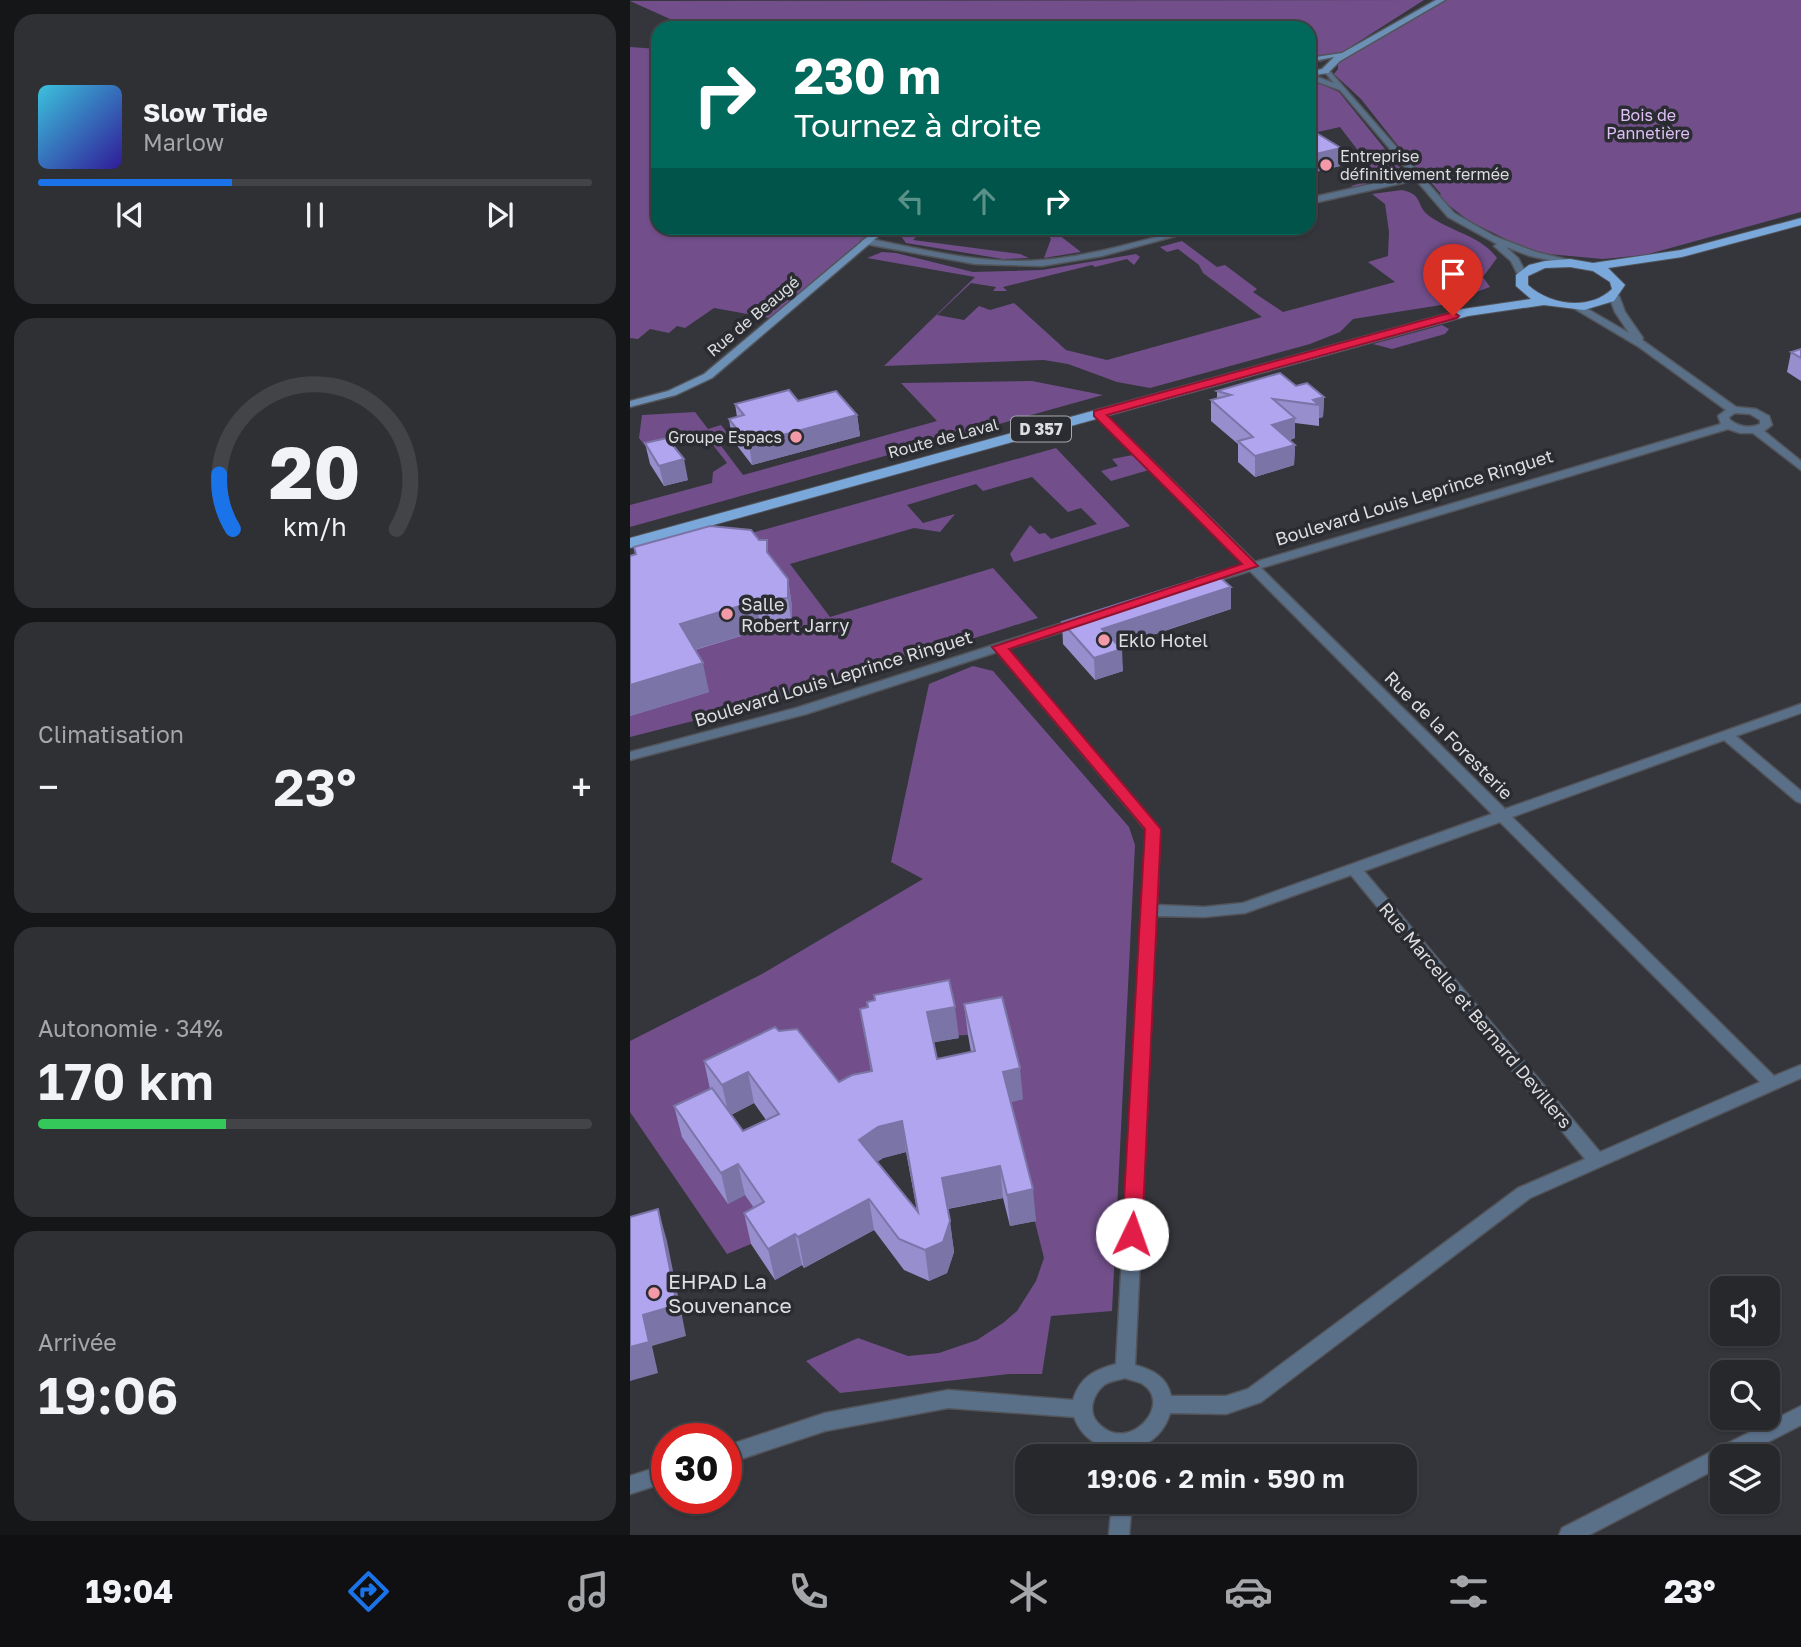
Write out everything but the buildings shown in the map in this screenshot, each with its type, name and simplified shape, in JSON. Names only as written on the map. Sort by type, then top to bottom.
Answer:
[{"type":"main road","points":[[1615,279],[1682,253],[1801,221]]},
{"type":"main road","points":[[1593,267],[1682,253]]},
{"type":"main road","name":"Route de Laval","points":[[1467,312],[1522,281],[1541,265],[1570,263],[1593,267]]},
{"type":"main road","points":[[1522,281],[1544,301],[1575,306],[1598,303],[1614,296],[1618,290],[1615,279],[1593,267]]},
{"type":"main road","name":"Route de Laval","points":[[630,543],[1467,312],[1544,301]]},
{"type":"street","points":[[1316,73],[1327,69],[1441,0]]},
{"type":"street","points":[[1316,59],[1354,51]]},
{"type":"street","points":[[1316,61],[1327,69],[1451,215],[1490,238],[1533,254],[1570,263]]},
{"type":"street","points":[[1316,78],[1346,92]]},
{"type":"street","points":[[1316,199],[1416,177]]},
{"type":"street","name":"Rue de Beaugé","points":[[630,404],[672,393],[708,376],[874,235]]},
{"type":"street","points":[[866,241],[988,262],[1034,264],[1067,260],[1171,235]]},
{"type":"street","points":[[1490,238],[1515,260],[1522,281]]},
{"type":"street","points":[[1614,296],[1620,312],[1643,345]]},
{"type":"street","points":[[1575,306],[1643,345],[1733,410],[1752,411],[1762,415],[1766,425],[1756,430]]},
{"type":"street","points":[[1733,410],[1723,416],[1728,425],[1756,430],[1801,467]]},
{"type":"street","name":"Rue de la Foresterie","points":[[1098,413],[1772,1084]]},
{"type":"street","name":"Boulevard Louis Leprince Ringuet","points":[[1190,585],[1728,425]]},
{"type":"street","name":"Boulevard Louis Leprince Ringuet","points":[[630,756],[801,711],[1090,618]]},
{"type":"street","points":[[1000,647],[1153,829],[1125,1370]]},
{"type":"street","points":[[1148,910],[1235,909],[1354,869],[1801,708]]},
{"type":"street","points":[[1726,735],[1801,798]]},
{"type":"street","name":"Rue Marcelle et Bernard Devillers","points":[[1354,869],[1597,1161]]},
{"type":"street","points":[[1164,1404],[1226,1405],[1254,1396],[1524,1193],[1801,1071]]},
{"type":"street","points":[[1117,1444],[1091,1430],[1081,1409],[1089,1386],[1111,1371],[1125,1370],[1137,1372],[1156,1384],[1164,1404],[1162,1415],[1149,1433],[1132,1444]]},
{"type":"street","points":[[742,1450],[825,1422],[948,1399],[1081,1409]]},
{"type":"street","points":[[1569,1535],[1801,1415]]},
{"type":"street","points":[[630,1485],[651,1478]]},
{"type":"street","points":[[1119,1535],[1121,1514]]},
{"type":"green space","name":"Bois de Pannetière","points":[[1424,0],[1352,46],[1355,50],[1447,0],[1801,0],[1801,212],[1645,255],[1603,259],[1548,254],[1524,248],[1469,221],[1437,196],[1441,194],[1429,180],[1425,180],[1361,99],[1334,74],[1338,69],[1338,62],[1354,54],[1354,51],[1316,61],[1316,21],[674,21],[630,1]]},
{"type":"green space","points":[[630,47],[651,48],[651,235],[875,235],[775,319],[714,308],[685,328],[677,326],[669,333],[650,329],[638,339],[630,338]]},
{"type":"green space","points":[[1316,82],[1339,92],[1401,169],[1401,173],[1354,188],[1351,186],[1379,178],[1340,127],[1316,132]]},
{"type":"green space","points":[[1402,190],[1414,194],[1428,215],[1490,250],[1497,258],[1483,277],[1490,287],[1441,305],[1353,319],[1340,332],[1310,344],[1150,388],[1117,382],[1068,364],[1044,360],[884,366],[975,277],[867,258],[882,252],[973,272],[1042,270],[1136,254],[1140,257],[1134,265],[1127,259],[1095,267],[1092,265],[1003,287],[1007,291],[993,291],[996,287],[971,283],[937,315],[964,320],[979,306],[990,310],[1014,303],[1066,350],[1107,360],[1262,317],[1203,273],[1199,265],[1178,249],[1167,252],[1160,247],[1182,241],[1217,267],[1225,265],[1257,289],[1253,292],[1283,312],[1395,282],[1368,262],[1388,256],[1389,232],[1385,204],[1372,194]]},
{"type":"green space","points":[[900,235],[918,235],[913,240],[1020,254],[1029,258],[1003,259],[906,243]]},
{"type":"green space","points":[[1048,235],[1059,235],[1081,252],[1044,258],[1051,239]]},
{"type":"green space","points":[[1442,325],[1449,329],[1445,334],[1392,349],[1373,344]]},
{"type":"green space","points":[[1032,381],[1103,395],[630,527],[630,505],[712,483],[713,472],[727,463],[706,436],[649,451],[639,438],[642,415],[695,412],[708,429],[721,425],[729,435],[716,439],[743,475],[937,421],[901,383]]},
{"type":"green space","points":[[1056,448],[1130,526],[1014,562],[1010,554],[1030,525],[1039,534],[1045,533],[1051,539],[1097,524],[1081,508],[1068,512],[1032,477],[983,491],[976,484],[907,505],[923,523],[955,514],[940,532],[914,528],[790,564],[830,617],[993,568],[1038,618],[795,695],[630,737],[630,567]]},
{"type":"green space","points":[[1133,455],[1149,470],[1111,481],[1101,471],[1118,466],[1112,459]]},
{"type":"green space","points":[[973,666],[993,671],[1129,827],[1135,845],[1112,1311],[1051,1316],[1042,1374],[1009,1374],[840,1393],[806,1361],[858,1338],[908,1356],[939,1353],[977,1340],[1017,1311],[1036,1281],[1044,1258],[1008,1114],[968,1035],[865,1040],[877,1102],[712,1092],[728,1204],[745,1195],[777,1192],[751,1244],[727,1254],[630,1112],[630,1041],[762,974],[923,879],[891,862],[929,684]]},
{"type":"place","name":"Entreprise définitivement fermée","points":[[1326,165]]},
{"type":"place","name":"Groupe Espacs","points":[[796,437]]},
{"type":"place","name":"Salle Robert Jarry","points":[[727,614]]},
{"type":"place","name":"Eklo Hotel","points":[[1104,640]]},
{"type":"place","name":"EHPAD La Souvenance","points":[[654,1293]]},
{"type":"route","points":[[1132,1234],[1153,829],[1000,647],[1251,566],[1098,413],[1453,316]]}]
